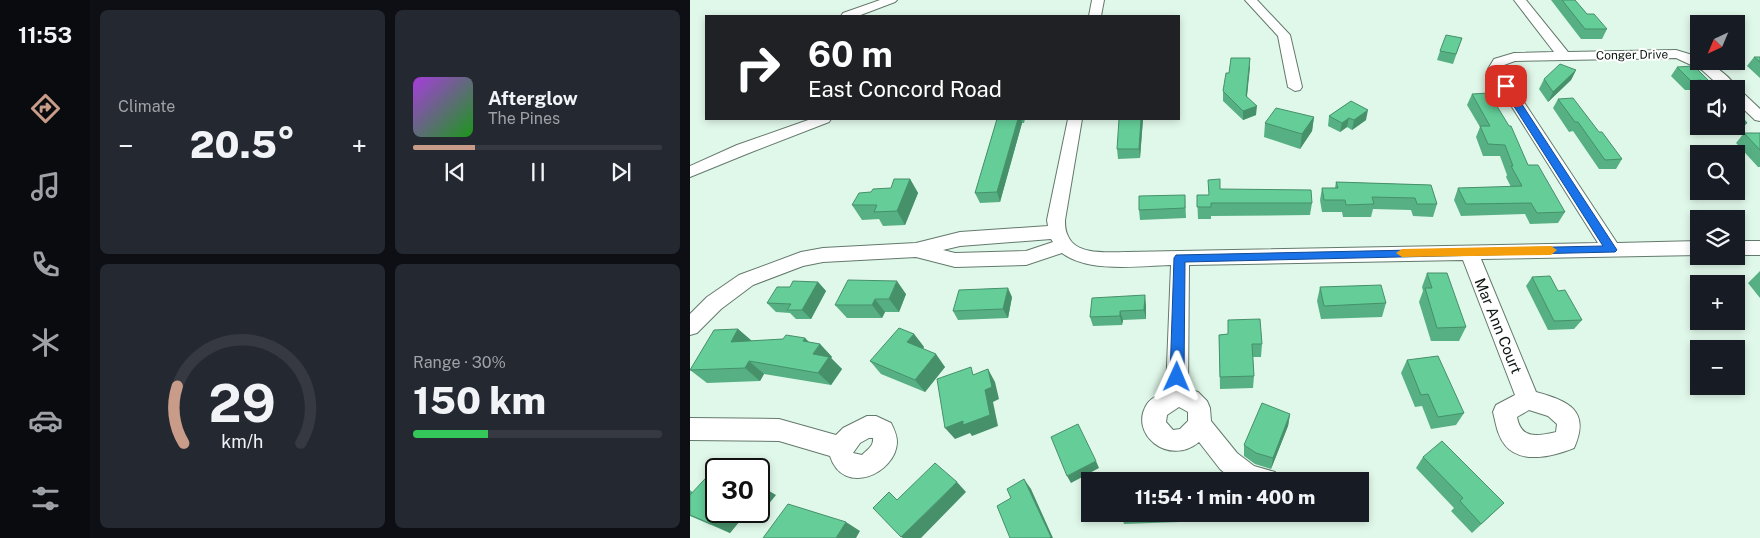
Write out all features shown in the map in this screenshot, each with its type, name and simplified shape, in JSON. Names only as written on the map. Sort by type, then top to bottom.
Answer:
[{"type":"street","points":[[850,15],[891,0]]},
{"type":"street","points":[[1094,15],[1098,0]]},
{"type":"street","points":[[1251,0],[1284,35],[1295,86]]},
{"type":"street","points":[[1520,0],[1564,56]]},
{"type":"street","name":"Conger Drive","points":[[1611,250],[1495,69],[1499,62],[1514,57],[1676,54],[1697,60],[1708,66],[1722,80]]},
{"type":"street","points":[[1745,103],[1760,117]]},
{"type":"street","points":[[690,172],[743,149],[821,120]]},
{"type":"street","points":[[1075,120],[1056,220],[1059,239],[1070,251],[1107,259]]},
{"type":"street","points":[[690,327],[714,303],[746,280],[778,266],[801,259],[823,255],[916,250],[960,239],[1059,239]]},
{"type":"street","points":[[1026,258],[1059,239]]},
{"type":"street","points":[[916,250],[955,260],[1180,258],[1690,248]]},
{"type":"street","points":[[1745,248],[1760,248]]},
{"type":"street","name":"Mar Ann Court","points":[[1469,252],[1528,400]]},
{"type":"street","points":[[1177,396],[1180,258]]},
{"type":"street","points":[[1200,425],[1187,439],[1174,441],[1161,436],[1154,425],[1156,409],[1177,396],[1190,399],[1199,408],[1200,425],[1240,472]]},
{"type":"street","points":[[690,429],[779,430],[841,448]]},
{"type":"building","points":[[1562,0],[1575,0],[1587,14],[1594,14],[1607,29],[1585,29]]},
{"type":"building","points":[[1446,35],[1462,38],[1456,54],[1440,51]]},
{"type":"building","points":[[1231,58],[1250,58],[1246,96],[1257,106],[1243,111],[1223,91],[1226,73],[1229,73]]},
{"type":"building","points":[[1560,64],[1576,70],[1553,92],[1544,79]]},
{"type":"building","points":[[1690,66],[1690,70],[1698,70],[1708,80],[1690,80],[1677,67]]},
{"type":"building","points":[[1489,93],[1509,126],[1511,126],[1528,165],[1538,165],[1565,212],[1537,213],[1531,203],[1466,204],[1458,188],[1522,186],[1511,166],[1513,166],[1505,145],[1488,144],[1480,126],[1490,126],[1472,94]]},
{"type":"building","points":[[1573,98],[1622,159],[1605,160],[1578,122],[1575,122],[1558,99]]},
{"type":"building","points":[[1351,101],[1368,110],[1354,120],[1349,118],[1342,123],[1329,116]]},
{"type":"building","points":[[1276,108],[1314,117],[1302,134],[1265,123]]},
{"type":"building","points":[[997,120],[1018,120],[997,192],[975,193]]},
{"type":"building","points":[[1119,120],[1141,120],[1139,149],[1117,149]]},
{"type":"building","points":[[1745,133],[1760,133],[1760,150],[1745,134]]},
{"type":"building","points":[[894,179],[910,179],[897,211],[874,212],[877,205],[852,205],[859,193],[871,192],[873,189],[891,188]]},
{"type":"building","points":[[1220,179],[1220,189],[1311,190],[1312,203],[1211,203],[1211,207],[1197,207],[1197,195],[1209,195],[1208,180]]},
{"type":"building","points":[[1336,182],[1431,185],[1437,204],[1417,204],[1415,198],[1372,197],[1374,204],[1346,205],[1345,200],[1324,200],[1322,188],[1338,188]]},
{"type":"building","points":[[1185,195],[1185,208],[1139,210],[1139,196]]},
{"type":"building","points":[[1427,273],[1447,273],[1466,327],[1437,328],[1425,288],[1432,288]]},
{"type":"building","points":[[1550,276],[1558,291],[1565,290],[1582,320],[1554,321],[1532,277]]},
{"type":"building","points":[[848,280],[897,281],[889,299],[875,299],[872,305],[835,305]]},
{"type":"building","points":[[793,281],[818,282],[802,310],[787,310],[791,304],[767,303],[777,287],[790,287]]},
{"type":"building","points":[[1381,285],[1386,303],[1324,306],[1320,287]]},
{"type":"building","points":[[1008,288],[1003,309],[953,311],[959,290]]},
{"type":"building","points":[[1145,295],[1144,310],[1120,311],[1120,316],[1090,317],[1092,298]]},
{"type":"building","points":[[1260,319],[1262,344],[1252,344],[1254,376],[1220,377],[1219,335],[1228,334],[1228,320]]},
{"type":"building","points":[[899,328],[914,334],[907,342],[936,354],[915,380],[870,361]]},
{"type":"building","points":[[738,329],[731,342],[783,339],[786,335],[805,338],[803,341],[820,344],[813,354],[829,357],[818,373],[749,361],[745,368],[690,370],[714,330]]},
{"type":"building","points":[[1438,356],[1464,413],[1438,417],[1428,394],[1421,395],[1407,360]]},
{"type":"building","points":[[971,367],[973,375],[988,369],[992,387],[985,390],[990,415],[963,425],[963,421],[945,428],[937,379]]},
{"type":"building","points":[[1262,403],[1290,414],[1273,458],[1256,453],[1244,445]]},
{"type":"building","points":[[1078,424],[1096,461],[1067,476],[1051,437]]},
{"type":"building","points":[[1442,441],[1504,503],[1481,524],[1460,501],[1463,498],[1423,457]]},
{"type":"building","points":[[935,463],[957,482],[901,537],[873,508],[889,492],[897,500]]},
{"type":"building","points":[[705,479],[705,521],[690,515],[690,495]]},
{"type":"building","points":[[1024,479],[1050,538],[1010,538],[997,506],[1011,498],[1007,489]]},
{"type":"building","points":[[788,504],[846,522],[836,538],[763,538]]},
{"type":"slow traffic","points":[[1402,253],[1551,250]]},
{"type":"route","points":[[1177,377],[1180,258],[1611,250],[1506,86]]}]
